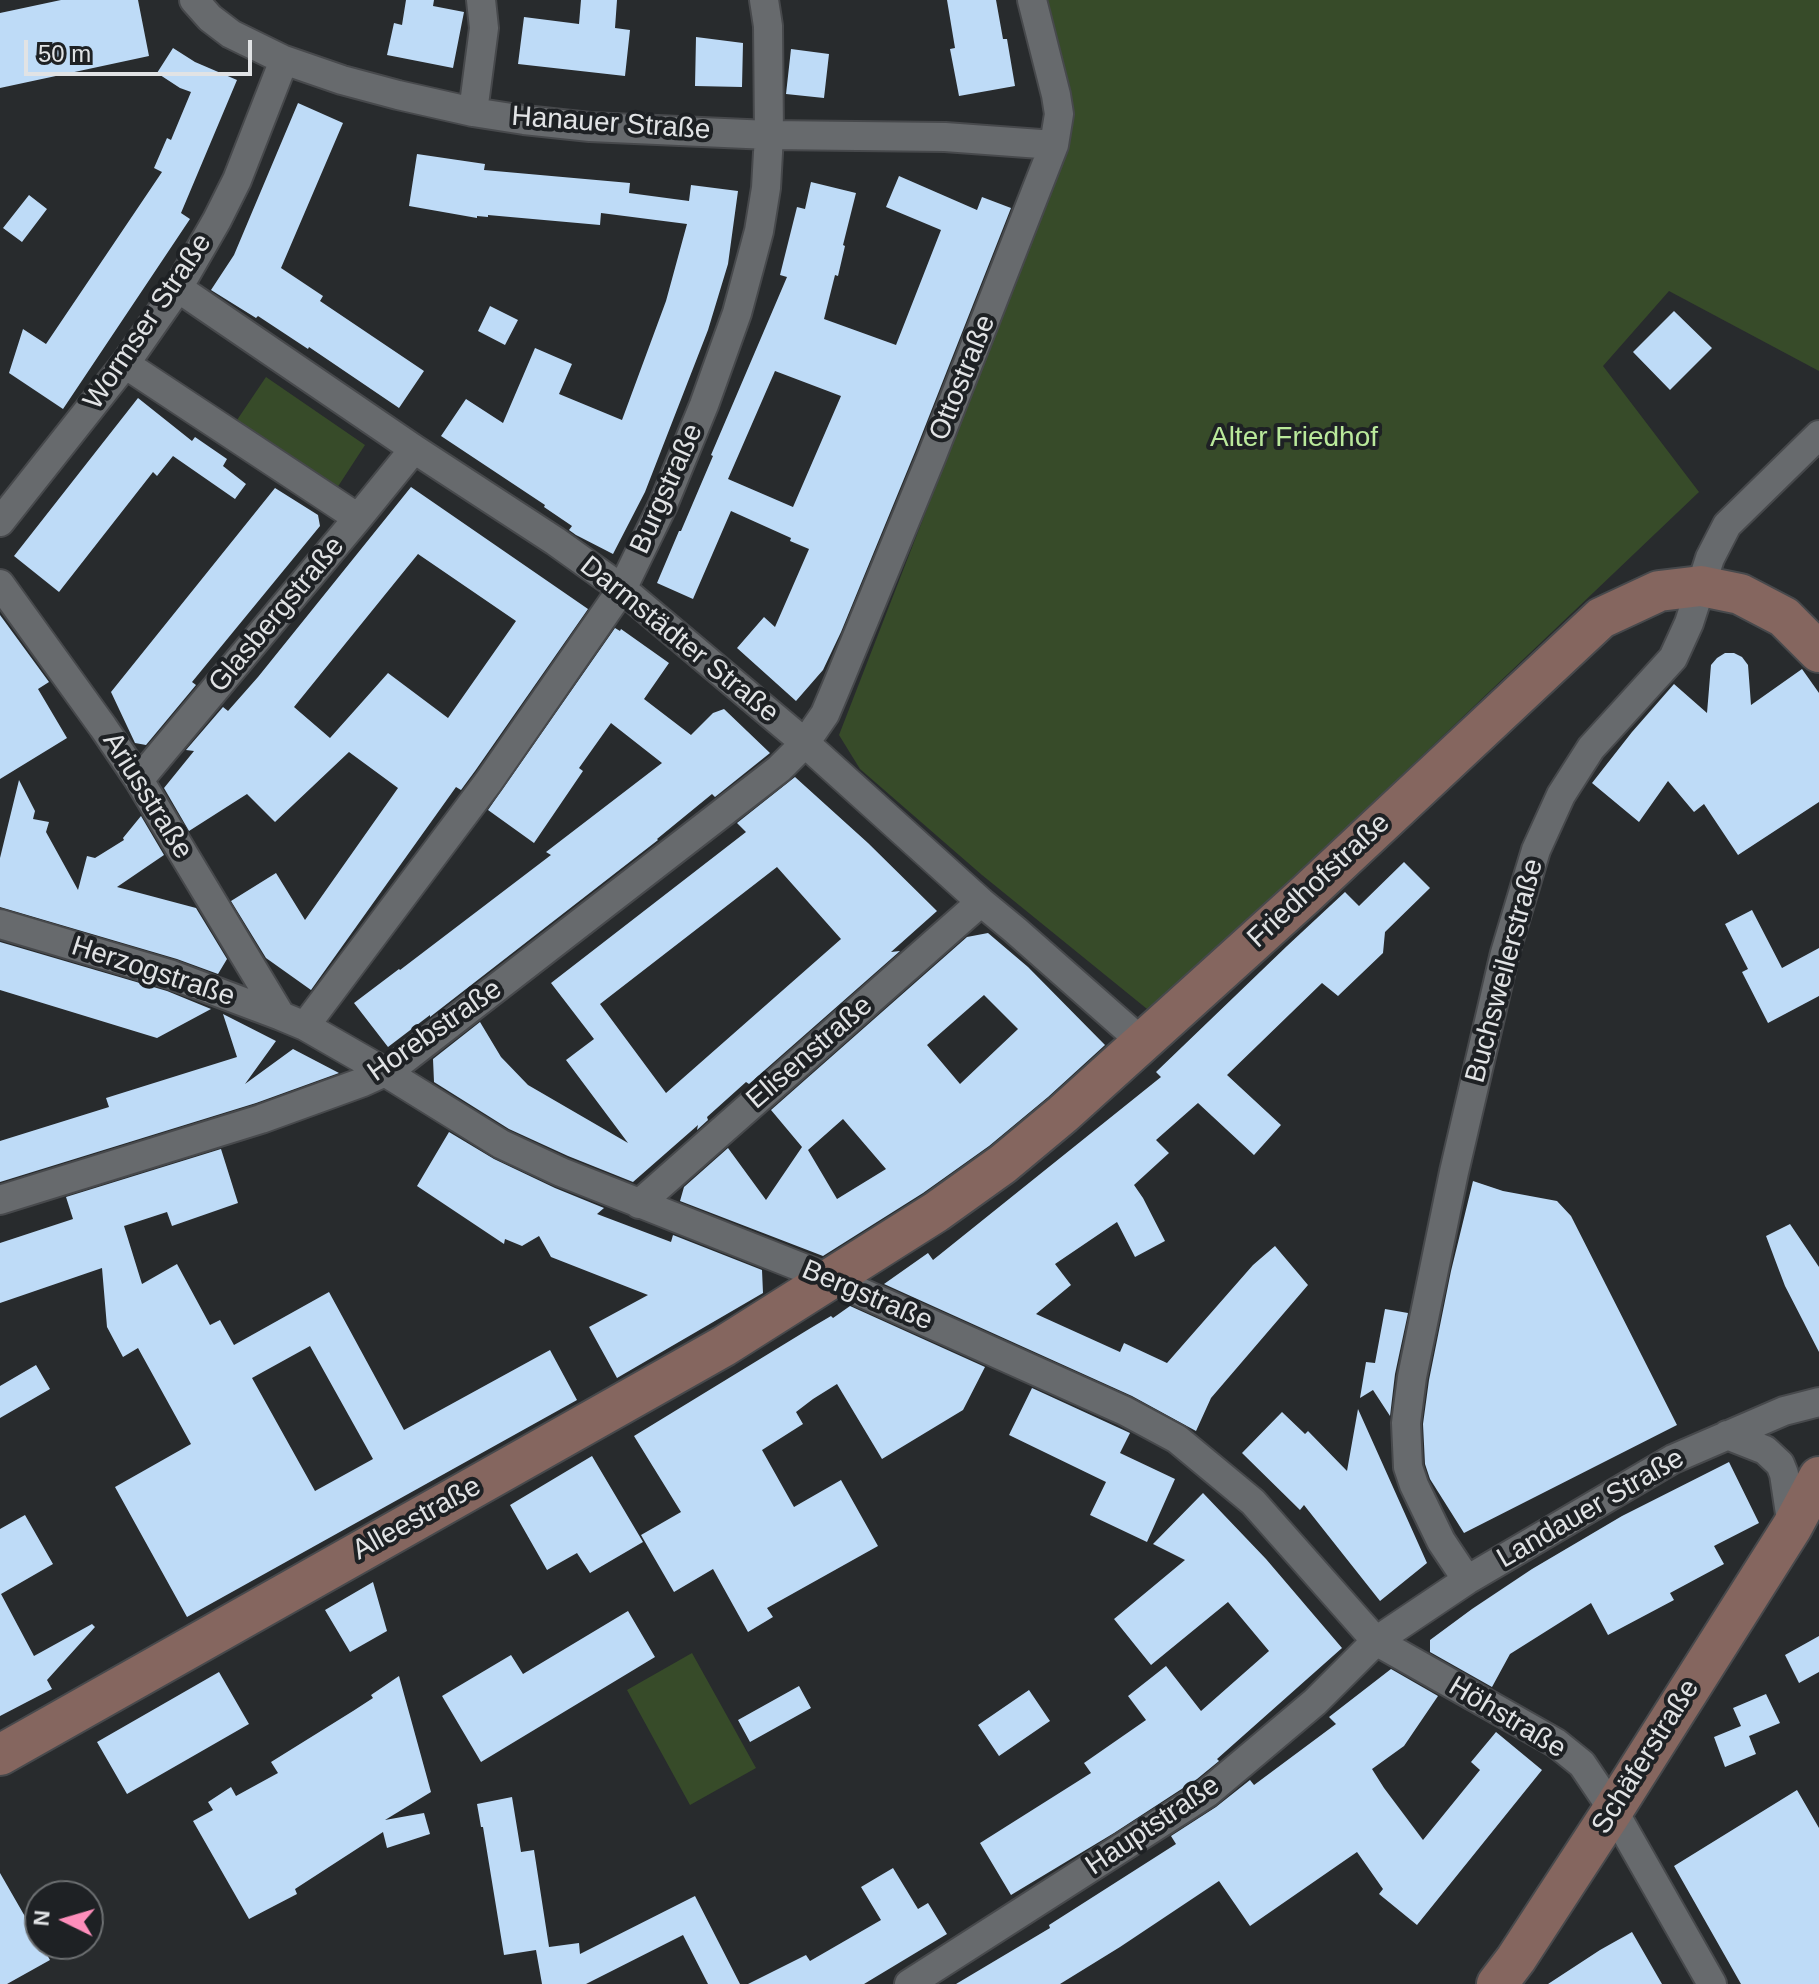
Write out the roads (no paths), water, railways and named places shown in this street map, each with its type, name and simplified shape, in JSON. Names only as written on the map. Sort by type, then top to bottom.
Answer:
[{"type":"street","name":"Hanauer Straße","points":[[194,0],[210,18],[231,34],[284,60],[342,80],[473,112],[590,127],[769,135],[945,137],[1054,145]]},
{"type":"street","points":[[473,112],[484,28],[481,0]]},
{"type":"street","name":"Burgstraße","points":[[293,1021],[489,781],[622,589],[663,505],[737,313],[759,231],[766,188],[769,135],[768,26],[764,0]]},
{"type":"street","name":"Ottostraße","points":[[805,743],[825,714],[878,587],[1054,145],[1059,114],[1032,0]]},
{"type":"street","name":"Wormser Straße","points":[[0,522],[125,364],[178,288],[237,180],[284,60]]},
{"type":"street","name":"Darmstädter Straße","points":[[178,288],[622,589],[805,743],[1142,1042]]},
{"type":"street","points":[[125,364],[358,518]]},
{"type":"street","name":"Buchsweilerstraße","points":[[1467,1580],[1441,1541],[1414,1485],[1408,1467],[1406,1423],[1412,1377],[1454,1172],[1505,953],[1536,850],[1561,795],[1591,748],[1673,658],[1689,623],[1710,558],[1727,525],[1819,435]]},
{"type":"street","name":"Glasbergstraße","points":[[139,780],[414,449]]},
{"type":"street","name":"Ariusstraße","points":[[0,584],[139,780],[293,1021]]},
{"type":"street","name":"Friedhofstraße","points":[[831,1279],[936,1212],[1003,1164],[1063,1114],[1303,897],[1601,618],[1659,591],[1701,586],[1740,594],[1784,617],[1819,652]]},
{"type":"street","name":"Horebstraße","points":[[0,1200],[261,1119],[385,1072],[767,779],[805,743]]},
{"type":"street","name":"Elisenstraße","points":[[639,1204],[981,902]]},
{"type":"street","name":"Herzogstraße","points":[[0,924],[172,975],[293,1021]]},
{"type":"street","name":"Bergstraße","points":[[293,1021],[385,1072],[501,1144],[639,1204],[831,1279],[1059,1380],[1177,1439],[1253,1502],[1376,1641]]},
{"type":"street","name":"Alleestraße","points":[[0,1755],[724,1346],[831,1279]]},
{"type":"street","name":"Landauer Straße","points":[[1376,1641],[1467,1580],[1673,1459],[1784,1411],[1819,1402]]},
{"type":"street","points":[[1727,1435],[1765,1450],[1780,1464],[1792,1527]]},
{"type":"street","points":[[1792,1527],[1819,1477]]},
{"type":"street","name":"Schäferstraße","points":[[1497,1984],[1613,1810],[1792,1527]]},
{"type":"street","name":"Höhstraße","points":[[1376,1641],[1556,1743],[1582,1764],[1613,1810],[1712,1984]]},
{"type":"street","name":"Hauptstraße","points":[[909,1984],[1207,1793],[1315,1702],[1376,1641]]},
{"type":"park label","name":"Alter Friedhof","points":[[1294,438]]}]
